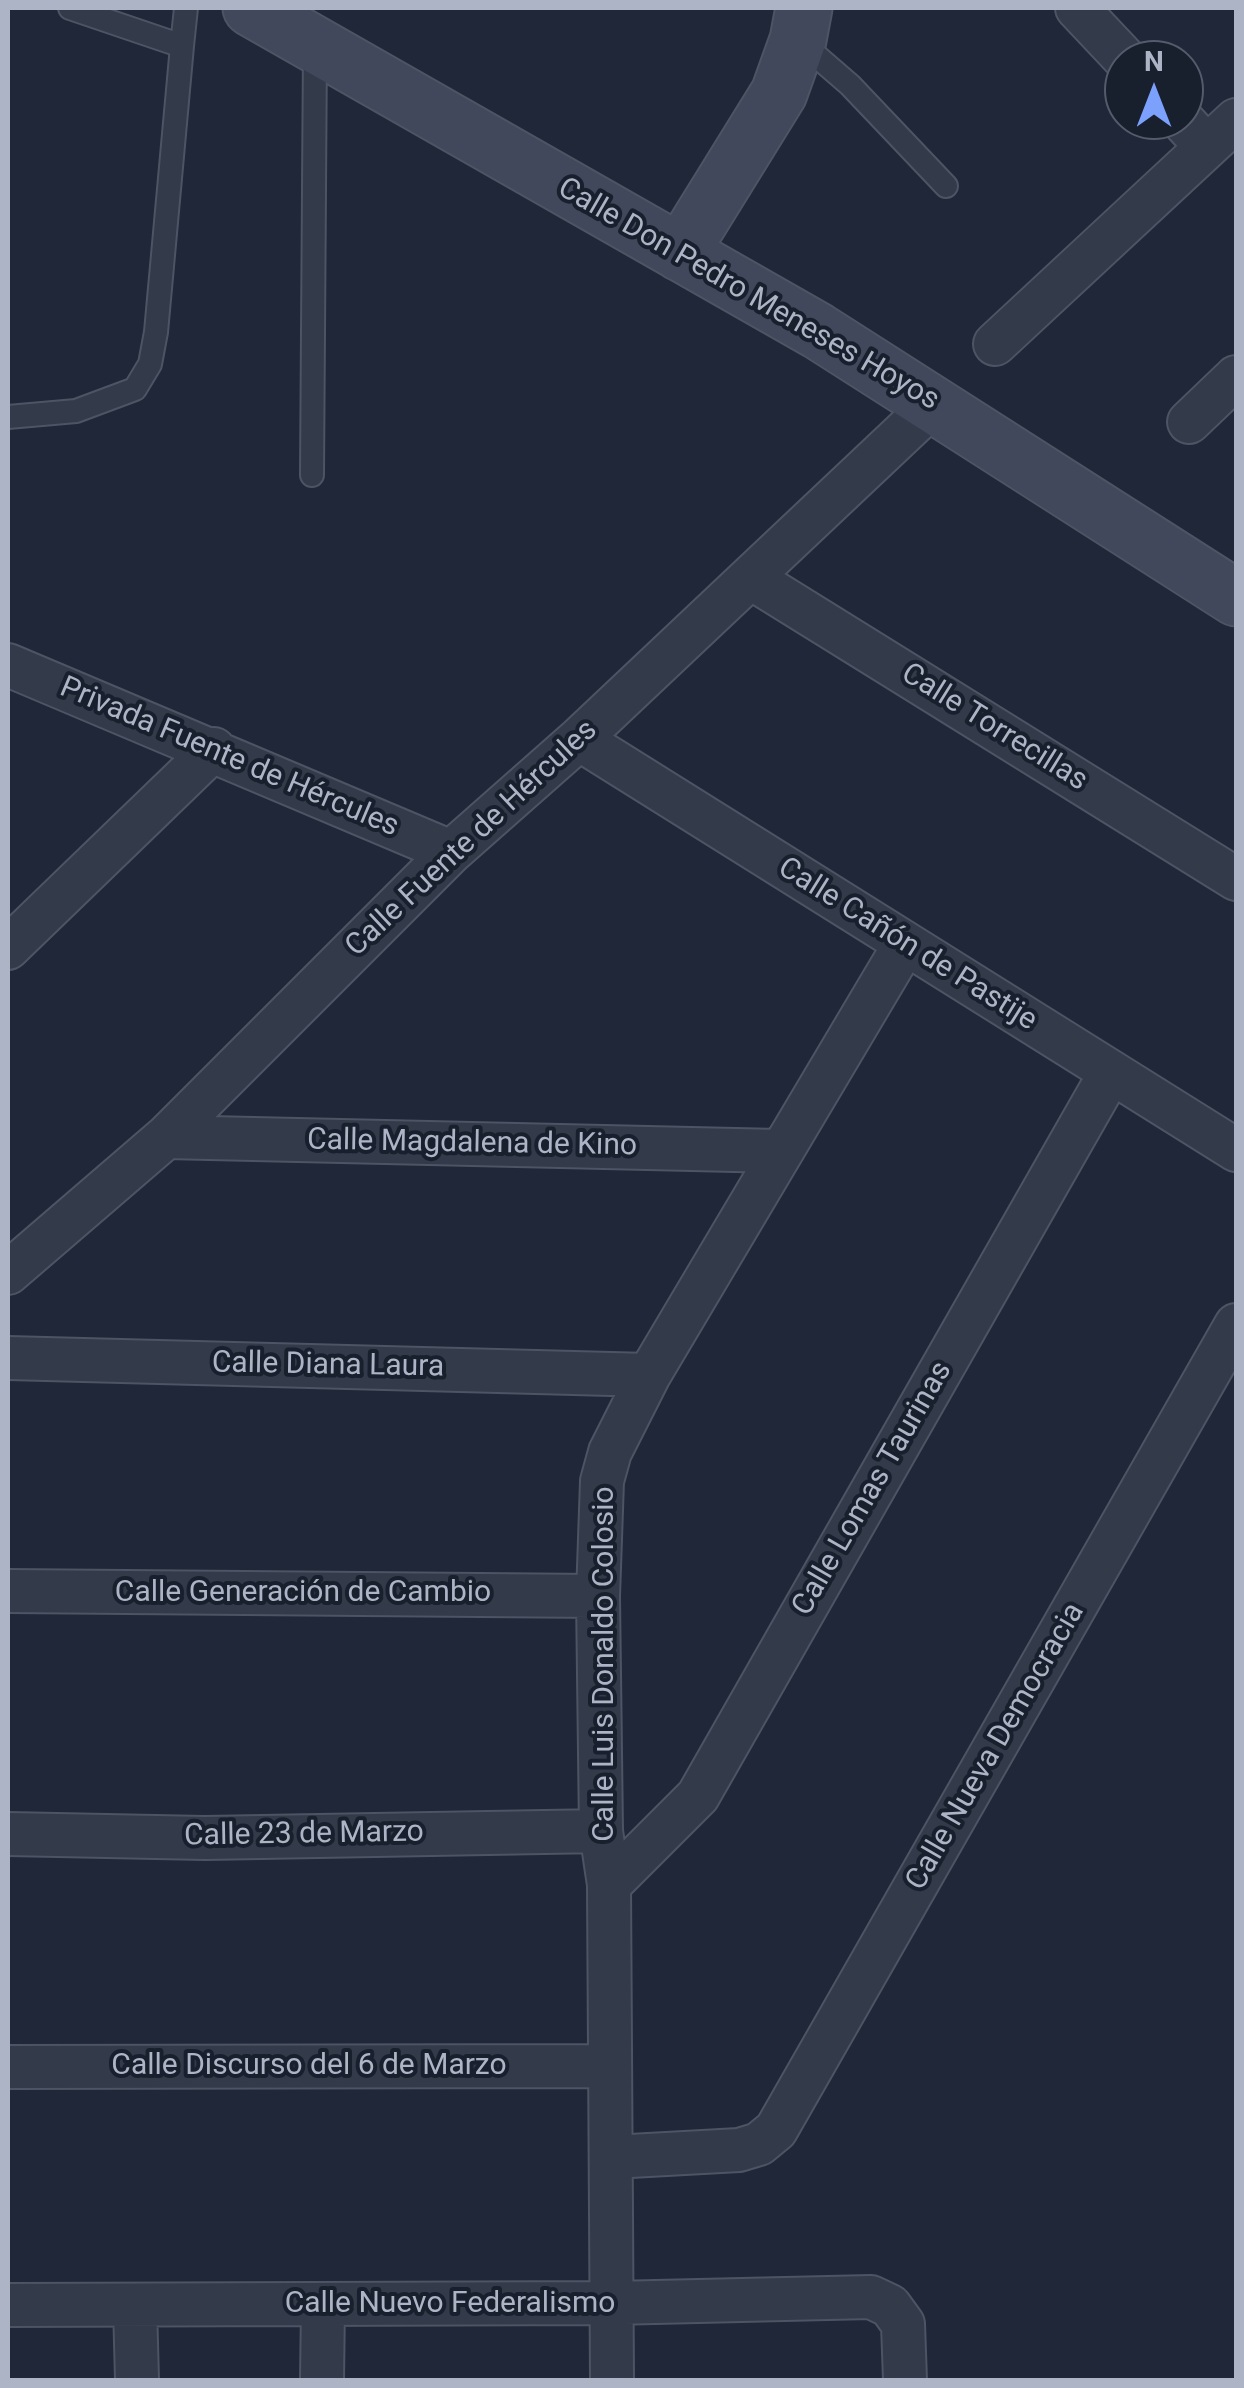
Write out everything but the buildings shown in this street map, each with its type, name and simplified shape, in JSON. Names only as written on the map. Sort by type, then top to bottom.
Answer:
[{"type":"street","name":"Calle Don Pedro Meneses Hoyos","points":[[250,8],[315,42],[935,403],[1236,598]]},
{"type":"street","points":[[1077,8],[1107,40]]},
{"type":"street","points":[[680,253],[778,92],[801,24]]},
{"type":"street","points":[[995,344],[1209,129]]},
{"type":"street","points":[[1189,422],[1236,377]]},
{"type":"street","name":"Calle Fuente de Hércules","points":[[8,1272],[166,1137],[451,852],[579,739],[935,403]]},
{"type":"street","name":"Calle Torrecillas","points":[[751,578],[1236,879]]},
{"type":"street","name":"Privada Fuente de Hércules","points":[[8,665],[451,852]]},
{"type":"street","name":"Calle Cañón de Pastije","points":[[579,739],[1236,1150]]},
{"type":"street","points":[[16,929],[214,750]]},
{"type":"street","name":"Calle Luis Donaldo Colosio","points":[[612,2380],[609,1885],[602,1831],[598,1596],[602,1481],[610,1452],[649,1374],[778,1151],[905,944]]},
{"type":"street","name":"Calle Lomas Taurinas","points":[[609,1885],[698,1796],[1111,1072]]},
{"type":"street","name":"Calle Magdalena de Kino","points":[[166,1137],[778,1151]]},
{"type":"street","name":"Calle Nueva Democracia","points":[[612,2157],[739,2150],[759,2144],[790,2108],[1236,1326]]},
{"type":"street","name":"Calle Diana Laura","points":[[8,1358],[649,1374]]},
{"type":"street","name":"Calle Generación de Cambio","points":[[8,1591],[598,1596]]},
{"type":"street","name":"Calle 23 de Marzo","points":[[8,1834],[205,1838],[602,1831]]},
{"type":"street","name":"Calle Discurso del 6 de Marzo","points":[[8,2067],[610,2066]]},
{"type":"street","name":"Calle Nuevo Federalismo","points":[[8,2305],[612,2303],[855,2296],[890,2306],[902,2324],[905,2380]]},
{"type":"street","points":[[322,2380],[323,2305]]},
{"type":"street","points":[[135,2306],[136,2380]]},
{"type":"lane","points":[[70,8],[182,46]]},
{"type":"lane","points":[[8,416],[76,411],[108,403],[135,389],[150,364],[186,8]]},
{"type":"lane","points":[[801,24],[850,85],[946,186]]},
{"type":"lane","points":[[312,475],[315,42]]}]
